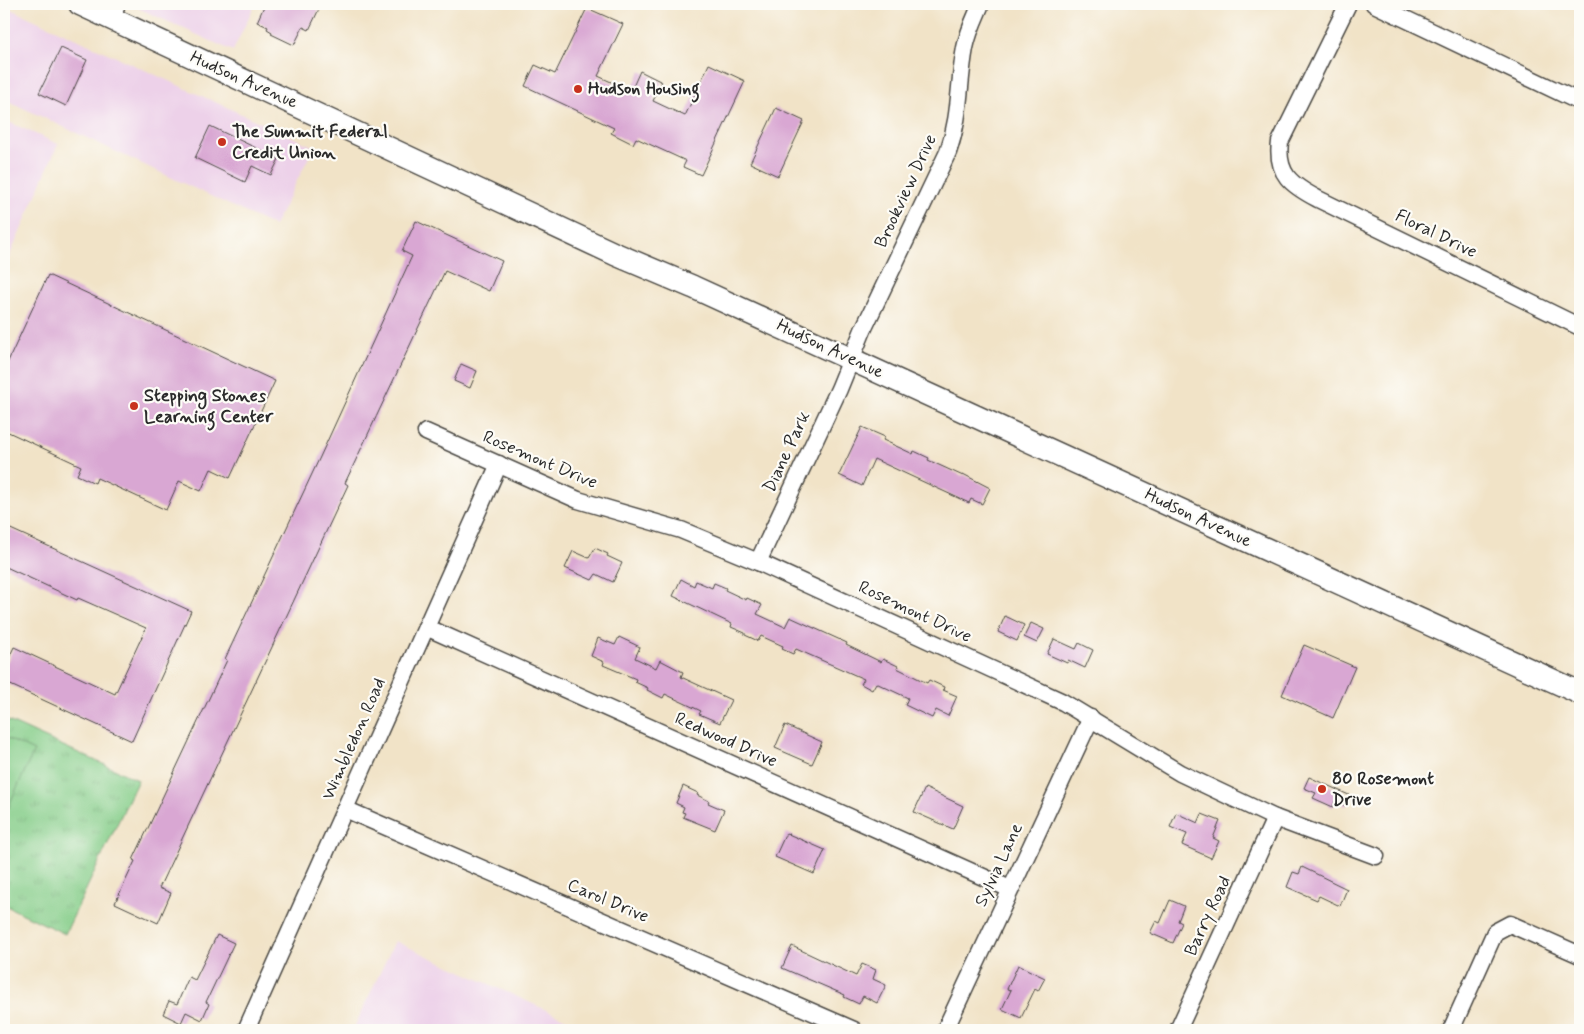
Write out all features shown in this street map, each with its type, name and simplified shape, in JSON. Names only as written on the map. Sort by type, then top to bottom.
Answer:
[{"type":"main road","name":"Hudson Avenue","points":[[80,4],[114,11],[301,106],[615,254],[693,286],[1580,693]]},
{"type":"street","name":"Brookview Drive","points":[[851,359],[948,152],[959,112],[965,47],[981,4]]},
{"type":"street","name":"Floral Drive","points":[[1348,4],[1280,142],[1278,156],[1282,169],[1291,182],[1311,195],[1580,327]]},
{"type":"street","points":[[1374,4],[1580,102]]},
{"type":"street","name":"Diane Park","points":[[758,562],[839,389],[851,359]]},
{"type":"street","name":"Rosemont Drive","points":[[426,432],[578,500],[682,530],[758,562],[1063,702],[1180,773],[1275,818],[1376,856]]},
{"type":"street","name":"Wimbledon Road","points":[[246,1030],[499,464]]},
{"type":"street","name":"Redwood Drive","points":[[426,627],[1010,889]]},
{"type":"street","name":"Sylvia Lane","points":[[945,1030],[1091,718]]},
{"type":"street","name":"Carol Drive","points":[[345,809],[854,1030]]},
{"type":"street","name":"Barry Road","points":[[1178,1030],[1275,818]]},
{"type":"street","points":[[1451,1030],[1496,932],[1510,924],[1580,955]]},
{"type":"shaded area","points":[[129,4],[255,4],[233,51]]},
{"type":"shaded area","points":[[4,6],[314,147],[274,226],[4,99]]},
{"type":"shaded area","points":[[4,120],[58,144],[4,269]]},
{"type":"shaded area","points":[[395,941],[590,1030],[353,1030]]},
{"type":"green space","points":[[4,719],[138,780],[65,934],[4,905]]},
{"type":"green space","points":[[4,737],[34,751],[4,816]]},
{"type":"building","points":[[265,4],[307,4],[319,9],[309,30],[303,27],[294,45],[271,34],[272,32],[267,29],[268,27],[257,22]]},
{"type":"building","name":"Hudson Housing","points":[[587,8],[623,24],[598,76],[631,91],[640,71],[662,82],[653,101],[685,116],[709,64],[745,81],[701,175],[683,167],[686,161],[636,138],[633,144],[611,133],[614,128],[525,86],[535,65],[555,74]]},
{"type":"building","points":[[61,48],[87,60],[66,106],[39,93]]},
{"type":"building","points":[[776,108],[804,121],[778,176],[750,163]]},
{"type":"building","name":"The Summit Federal Credit Union","points":[[210,126],[279,159],[271,175],[252,166],[245,182],[195,158]]},
{"type":"building","points":[[416,221],[502,261],[489,291],[445,271],[345,483],[348,485],[159,888],[171,893],[158,923],[115,903],[135,861],[133,860],[227,660],[225,659],[412,256],[402,251]]},
{"type":"building","name":"Stepping Stones Learning Center","points":[[48,275],[275,381],[230,478],[211,469],[201,491],[179,481],[166,510],[97,478],[95,483],[77,475],[81,466],[4,430],[4,370]]},
{"type":"building","points":[[461,364],[477,371],[470,388],[454,381]]},
{"type":"building","points":[[862,427],[885,437],[883,440],[913,454],[914,451],[929,458],[928,460],[963,476],[963,474],[990,488],[982,504],[971,499],[969,503],[874,459],[862,486],[839,475]]},
{"type":"building","points":[[4,526],[191,611],[132,741],[4,682],[4,668],[14,647],[115,694],[146,628],[78,598],[77,600],[4,566]]},
{"type":"building","points":[[595,548],[622,563],[613,582],[596,574],[592,580],[565,568],[573,551],[589,558]]},
{"type":"building","points":[[681,579],[694,586],[696,581],[712,588],[714,583],[746,600],[747,598],[762,605],[757,614],[785,627],[790,617],[847,643],[846,645],[881,662],[883,659],[898,666],[897,668],[927,683],[929,680],[944,687],[943,690],[957,696],[948,716],[936,710],[932,718],[905,705],[908,698],[876,683],[872,690],[861,684],[864,679],[796,649],[793,654],[782,649],[783,646],[761,636],[758,641],[745,635],[745,633],[731,627],[732,624],[673,596]]},
{"type":"building","points":[[1005,616],[1024,625],[1017,641],[998,632]]},
{"type":"building","points":[[1031,623],[1044,629],[1037,643],[1024,637]]},
{"type":"building","points":[[619,637],[640,647],[635,658],[656,668],[660,660],[683,672],[681,677],[731,700],[720,723],[699,714],[701,711],[665,694],[663,698],[647,690],[648,688],[635,682],[636,679],[603,665],[604,662],[591,656],[598,638],[615,645]]},
{"type":"building","points":[[1054,639],[1076,649],[1079,643],[1093,650],[1085,668],[1068,660],[1067,663],[1047,654]]},
{"type":"building","points":[[1304,645],[1355,667],[1333,718],[1282,695]]},
{"type":"building","points":[[785,725],[822,742],[812,764],[775,748]]},
{"type":"building","name":"80 Rosemont Drive","points":[[1309,777],[1351,796],[1346,806],[1335,801],[1333,807],[1313,798],[1316,793],[1304,788]]},
{"type":"building","points":[[683,786],[698,793],[697,795],[709,801],[708,803],[724,810],[715,830],[683,817],[685,813],[682,812],[684,807],[676,803]]},
{"type":"building","points":[[925,788],[963,806],[953,829],[914,812]]},
{"type":"building","points":[[1176,813],[1198,823],[1202,814],[1220,821],[1213,838],[1219,841],[1211,858],[1182,845],[1187,834],[1170,827]]},
{"type":"building","points":[[786,833],[825,850],[814,874],[775,857]]},
{"type":"building","points":[[1302,867],[1347,889],[1340,906],[1319,896],[1317,900],[1287,887],[1293,872],[1299,874]]},
{"type":"building","points":[[1170,900],[1184,906],[1178,921],[1182,923],[1173,943],[1150,933],[1156,921],[1160,923]]},
{"type":"building","points":[[217,935],[234,943],[206,1002],[209,1004],[202,1020],[186,1012],[181,1023],[163,1014],[169,1001],[177,1004],[189,977],[195,980]]},
{"type":"building","points":[[792,946],[856,976],[862,964],[876,970],[873,979],[886,985],[877,1003],[863,996],[859,1004],[844,997],[845,995],[782,968]]},
{"type":"building","points":[[1018,965],[1045,978],[1038,991],[1035,989],[1021,1018],[1002,1009],[1011,990],[1007,989]]},
{"type":"place","name":"Hudson Housing","points":[[578,89]]},
{"type":"place","name":"The Summit Federal Credit Union","points":[[222,142]]},
{"type":"place","name":"Stepping Stones Learning Center","points":[[134,406]]},
{"type":"place","name":"80 Rosemont Drive","points":[[1322,789]]}]
